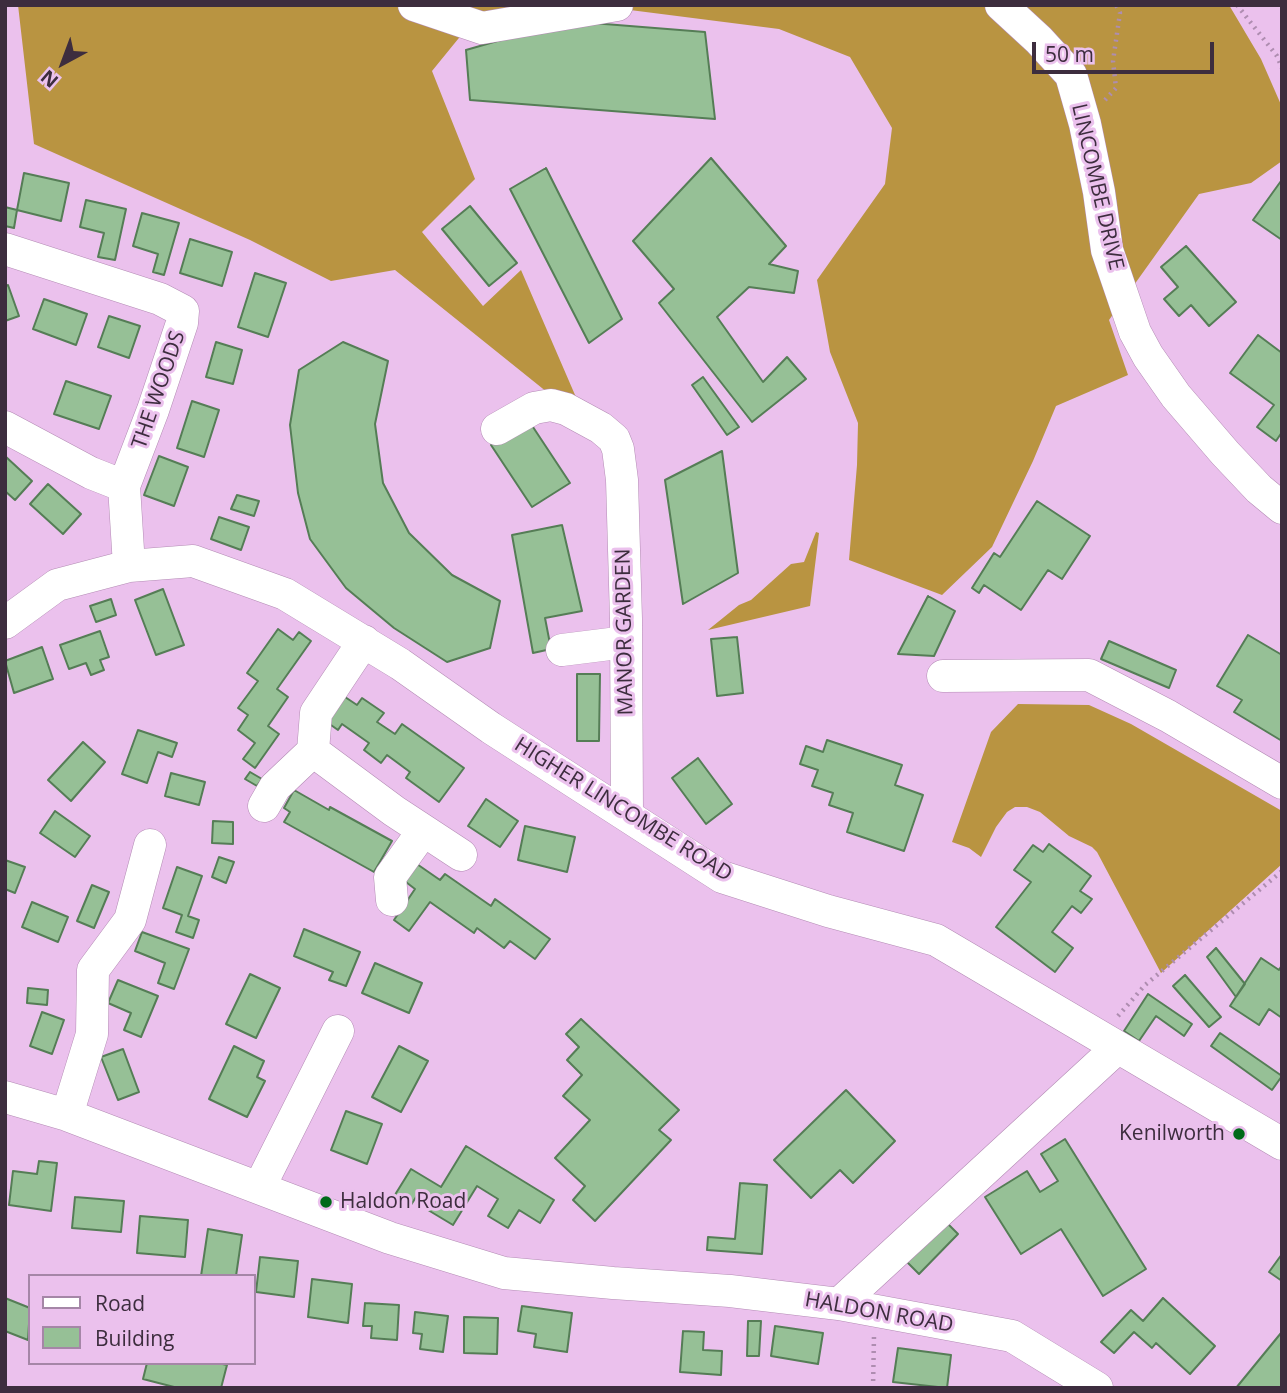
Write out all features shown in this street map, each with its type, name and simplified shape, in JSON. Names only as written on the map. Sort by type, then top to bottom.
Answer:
[{"type":"street","points":[[414,5],[482,28],[617,5]]},
{"type":"street","name":"LINCOMBE DRIVE","points":[[1001,5],[1039,40],[1071,75],[1099,192],[1107,250],[1135,332],[1148,356],[1176,396],[1225,453],[1259,489],[1282,508]]},
{"type":"street","name":"THE WOODS","points":[[5,249],[160,299],[183,312],[170,360],[124,486],[129,566]]},
{"type":"street","name":"MANOR GARDEN","points":[[497,429],[534,408],[551,405],[601,428],[614,439],[618,449],[622,480],[626,642],[627,814]]},
{"type":"street","points":[[5,427],[91,473],[124,486]]},
{"type":"street","name":"HIGHER LINCOMBE ROAD","points":[[5,623],[57,585],[129,566],[193,561],[285,593],[364,641],[491,729],[722,877],[828,911],[936,940],[1282,1144]]},
{"type":"street","points":[[264,806],[275,787],[313,751],[316,713],[364,641]]},
{"type":"street","points":[[562,650],[626,642]]},
{"type":"street","points":[[943,676],[1088,675],[1168,716],[1282,783]]},
{"type":"street","points":[[313,751],[423,831],[461,855]]},
{"type":"street","points":[[392,900],[390,877],[423,831]]},
{"type":"street","points":[[67,1115],[92,1034],[93,970],[130,920],[150,845]]},
{"type":"street","points":[[259,1188],[338,1031]]},
{"type":"street","points":[[839,1304],[1108,1043]]},
{"type":"street","name":"HALDON ROAD","points":[[5,1097],[67,1115],[390,1238],[504,1273],[730,1291],[839,1304],[1012,1336],[1097,1388]]},
{"type":"path","points":[[1084,124],[1116,88],[1113,61],[1120,13],[1116,5]]},
{"type":"path","points":[[1237,5],[1277,56],[1282,68]]},
{"type":"path","points":[[1108,1043],[1145,985],[1282,871]]},
{"type":"path","points":[[873,1388],[875,1310]]},
{"type":"shaded area","points":[[18,5],[1229,5],[1261,59],[1282,107],[1282,161],[1251,183],[1199,194],[1109,320],[1128,375],[1056,406],[992,547],[942,595],[849,560],[858,423],[830,352],[817,280],[885,184],[892,128],[850,57],[779,29],[630,10],[476,17],[432,71],[475,179],[422,232],[483,306],[521,270],[588,425],[395,270],[331,281],[250,240],[34,144]]},
{"type":"shaded area","points":[[816,532],[819,533],[810,606],[708,630],[739,605],[751,600],[791,564],[804,562]]},
{"type":"shaded area","points":[[1018,704],[1089,705],[1131,724],[1282,811],[1282,864],[1161,973],[1097,852],[1069,836],[1040,812],[1027,807],[1015,807],[1007,812],[981,857],[969,848],[952,842],[991,732]]},
{"type":"building","points":[[567,21],[705,32],[715,119],[470,100],[466,50]]},
{"type":"building","points":[[711,158],[786,246],[769,264],[798,271],[794,293],[749,287],[717,317],[763,382],[787,357],[806,379],[752,422],[659,303],[674,289],[633,241]]},
{"type":"building","points":[[546,168],[622,319],[589,343],[510,189]]},
{"type":"building","points":[[24,173],[69,183],[61,221],[17,210]]},
{"type":"building","points":[[1282,181],[1282,240],[1253,220]]},
{"type":"building","points":[[86,200],[126,209],[115,260],[98,257],[104,233],[80,227]]},
{"type":"building","points":[[470,206],[517,263],[489,286],[442,229]]},
{"type":"building","points":[[5,207],[17,210],[14,228],[5,226]]},
{"type":"building","points":[[142,213],[179,223],[164,275],[153,272],[158,254],[133,246]]},
{"type":"building","points":[[190,239],[232,252],[222,286],[180,273]]},
{"type":"building","points":[[1186,246],[1236,302],[1209,326],[1191,305],[1179,316],[1164,299],[1178,287],[1161,267]]},
{"type":"building","points":[[255,273],[286,283],[268,337],[238,327]]},
{"type":"building","points":[[8,285],[19,316],[5,321],[5,286]]},
{"type":"building","points":[[44,299],[87,314],[76,345],[33,329]]},
{"type":"building","points":[[109,316],[140,326],[129,358],[98,347]]},
{"type":"building","points":[[1258,335],[1282,353],[1282,432],[1276,441],[1257,427],[1274,405],[1230,373]]},
{"type":"building","points":[[216,342],[242,350],[233,384],[206,377]]},
{"type":"building","points":[[343,342],[388,361],[375,424],[383,483],[409,533],[452,575],[500,601],[490,648],[447,662],[394,628],[346,588],[310,539],[298,493],[290,425],[299,370]]},
{"type":"building","points":[[703,377],[739,427],[727,435],[692,385]]},
{"type":"building","points":[[66,381],[111,396],[99,429],[54,414]]},
{"type":"building","points":[[192,401],[219,410],[204,457],[177,448]]},
{"type":"building","points":[[529,421],[570,483],[532,507],[491,445]]},
{"type":"building","points":[[722,451],[738,573],[683,604],[665,480]]},
{"type":"building","points":[[5,456],[32,481],[15,500],[5,491]]},
{"type":"building","points":[[159,456],[188,467],[174,506],[144,495]]},
{"type":"building","points":[[48,484],[81,514],[63,534],[30,504]]},
{"type":"building","points":[[237,495],[259,501],[254,516],[231,509]]},
{"type":"building","points":[[1037,501],[1090,536],[1062,579],[1048,570],[1021,610],[984,585],[979,593],[972,588],[994,553],[1000,557]]},
{"type":"building","points":[[219,517],[249,527],[241,550],[211,539]]},
{"type":"building","points":[[562,525],[582,611],[545,618],[551,649],[533,653],[512,535]]},
{"type":"building","points":[[163,589],[184,645],[156,655],[135,600]]},
{"type":"building","points":[[928,596],[955,611],[934,656],[898,654]]},
{"type":"building","points":[[111,599],[116,615],[96,622],[90,606]]},
{"type":"building","points":[[278,629],[293,640],[299,632],[311,641],[277,689],[288,697],[268,726],[279,734],[255,768],[243,759],[255,743],[238,730],[248,715],[238,708],[258,681],[247,673]]},
{"type":"building","points":[[100,631],[109,657],[100,660],[104,670],[91,675],[86,663],[69,669],[60,645]]},
{"type":"building","points":[[1248,635],[1282,655],[1282,741],[1234,712],[1242,700],[1217,686]]},
{"type":"building","points":[[737,637],[743,693],[717,696],[711,639]]},
{"type":"building","points":[[1109,641],[1176,670],[1169,688],[1101,659]]},
{"type":"building","points":[[42,647],[53,679],[14,693],[5,661]]},
{"type":"building","points":[[577,674],[600,674],[599,741],[577,741]]},
{"type":"building","points":[[339,693],[357,705],[362,698],[384,713],[377,722],[395,734],[402,724],[464,768],[439,802],[406,778],[410,772],[387,755],[381,763],[364,750],[369,743],[342,724],[338,730],[321,718]]},
{"type":"building","points":[[138,730],[177,743],[172,757],[158,752],[147,783],[122,774]]},
{"type":"building","points":[[827,740],[902,765],[895,785],[923,795],[904,851],[847,832],[853,813],[829,805],[833,793],[812,786],[818,770],[800,764],[806,746],[823,752]]},
{"type":"building","points":[[83,742],[105,762],[71,801],[48,780]]},
{"type":"building","points":[[698,758],[732,804],[706,824],[672,778]]},
{"type":"building","points":[[250,772],[262,779],[257,786],[245,779]]},
{"type":"building","points":[[171,773],[205,782],[199,805],[165,796]]},
{"type":"building","points":[[294,790],[392,841],[374,872],[284,822],[290,812],[284,808]]},
{"type":"building","points":[[486,799],[518,821],[500,847],[468,826]]},
{"type":"building","points":[[55,811],[90,836],[75,857],[40,833]]},
{"type":"building","points":[[213,821],[233,822],[233,844],[212,843]]},
{"type":"building","points":[[525,826],[575,837],[567,872],[518,860]]},
{"type":"building","points":[[1049,844],[1091,876],[1080,891],[1092,899],[1081,913],[1072,906],[1052,932],[1073,948],[1055,972],[996,927],[1031,882],[1014,870],[1033,845],[1043,852]]},
{"type":"building","points":[[219,857],[234,862],[226,883],[212,877]]},
{"type":"building","points":[[5,860],[25,867],[15,893],[5,889]]},
{"type":"building","points":[[414,862],[440,880],[445,874],[491,906],[495,899],[550,939],[535,959],[510,941],[504,948],[477,928],[474,933],[430,902],[409,931],[394,920],[415,889],[402,879]]},
{"type":"building","points":[[177,867],[202,876],[188,916],[199,920],[193,938],[176,932],[182,915],[163,908]]},
{"type":"building","points":[[92,885],[109,892],[94,928],[77,921]]},
{"type":"building","points":[[32,902],[68,917],[58,942],[22,927]]},
{"type":"building","points":[[304,929],[360,952],[346,986],[329,980],[333,972],[294,956]]},
{"type":"building","points":[[142,932],[189,949],[174,989],[158,983],[165,963],[135,951]]},
{"type":"building","points":[[1216,948],[1245,984],[1236,997],[1207,957]]},
{"type":"building","points":[[1261,958],[1279,970],[1282,965],[1282,1018],[1269,1009],[1259,1025],[1230,1006]]},
{"type":"building","points":[[375,963],[422,983],[409,1013],[362,993]]},
{"type":"building","points":[[250,974],[280,988],[256,1038],[226,1024]]},
{"type":"building","points":[[1185,975],[1221,1017],[1209,1027],[1173,986]]},
{"type":"building","points":[[118,980],[158,996],[141,1037],[124,1030],[131,1013],[108,1003]]},
{"type":"building","points":[[28,988],[48,990],[47,1005],[27,1003]]},
{"type":"building","points":[[1148,994],[1192,1024],[1184,1036],[1156,1016],[1139,1041],[1124,1031]]},
{"type":"building","points":[[42,1012],[64,1020],[52,1054],[30,1046]]},
{"type":"building","points":[[581,1019],[679,1110],[659,1130],[671,1140],[595,1221],[573,1200],[585,1186],[555,1158],[590,1120],[563,1096],[582,1075],[567,1060],[579,1047],[566,1034]]},
{"type":"building","points":[[1220,1033],[1282,1076],[1272,1090],[1211,1046]]},
{"type":"building","points":[[234,1046],[264,1061],[257,1077],[265,1081],[247,1117],[209,1099]]},
{"type":"building","points":[[399,1046],[428,1061],[401,1112],[372,1097]]},
{"type":"building","points":[[123,1049],[139,1092],[118,1100],[101,1057]]},
{"type":"building","points":[[846,1090],[895,1141],[853,1183],[840,1170],[811,1198],[774,1160]]},
{"type":"building","points":[[346,1111],[382,1124],[367,1164],[331,1150]]},
{"type":"building","points":[[1065,1139],[1146,1269],[1103,1296],[1061,1229],[1021,1254],[985,1197],[1027,1171],[1040,1192],[1058,1181],[1041,1154]]},
{"type":"building","points":[[466,1146],[554,1200],[540,1223],[519,1210],[508,1228],[488,1216],[498,1199],[477,1186],[453,1225],[428,1210],[432,1202],[418,1194],[409,1208],[393,1198],[411,1169],[441,1187]]},
{"type":"building","points":[[39,1161],[57,1163],[51,1211],[9,1205],[13,1171],[37,1174]]},
{"type":"building","points":[[740,1183],[767,1185],[762,1254],[707,1250],[708,1237],[735,1239]]},
{"type":"building","points":[[75,1197],[124,1201],[121,1232],[72,1228]]},
{"type":"building","points":[[140,1216],[188,1220],[185,1257],[137,1253]]},
{"type":"building","points":[[943,1219],[958,1234],[919,1274],[904,1259]]},
{"type":"building","points":[[208,1229],[242,1235],[236,1274],[201,1274]]},
{"type":"building","points":[[1282,1254],[1282,1281],[1269,1272]]},
{"type":"building","points":[[260,1257],[298,1261],[294,1297],[256,1292]]},
{"type":"building","points":[[312,1279],[352,1284],[348,1323],[308,1317]]},
{"type":"building","points":[[5,1298],[28,1307],[28,1340],[5,1331]]},
{"type":"building","points":[[1163,1298],[1215,1346],[1190,1374],[1156,1343],[1152,1348],[1134,1332],[1114,1353],[1101,1342],[1131,1310],[1143,1321]]},
{"type":"building","points":[[365,1303],[399,1305],[397,1340],[371,1338],[372,1326],[363,1326]]},
{"type":"building","points":[[522,1306],[572,1313],[567,1352],[534,1347],[536,1334],[518,1331]]},
{"type":"building","points":[[415,1312],[448,1316],[443,1352],[420,1349],[422,1334],[413,1333]]},
{"type":"building","points":[[464,1317],[498,1318],[497,1354],[464,1353]]},
{"type":"building","points":[[748,1321],[761,1321],[759,1356],[747,1356]]},
{"type":"building","points":[[775,1326],[823,1333],[818,1364],[771,1356]]},
{"type":"building","points":[[683,1331],[704,1332],[703,1350],[722,1351],[721,1375],[680,1372]]},
{"type":"building","points":[[1281,1333],[1282,1388],[1236,1388]]},
{"type":"building","points":[[898,1348],[951,1355],[947,1388],[893,1382]]},
{"type":"building","points":[[146,1365],[227,1365],[221,1388],[178,1388],[143,1379]]},
{"type":"place","name":"Kenilworth","points":[[1239,1134]]},
{"type":"place","name":"Haldon Road","points":[[326,1202]]}]
